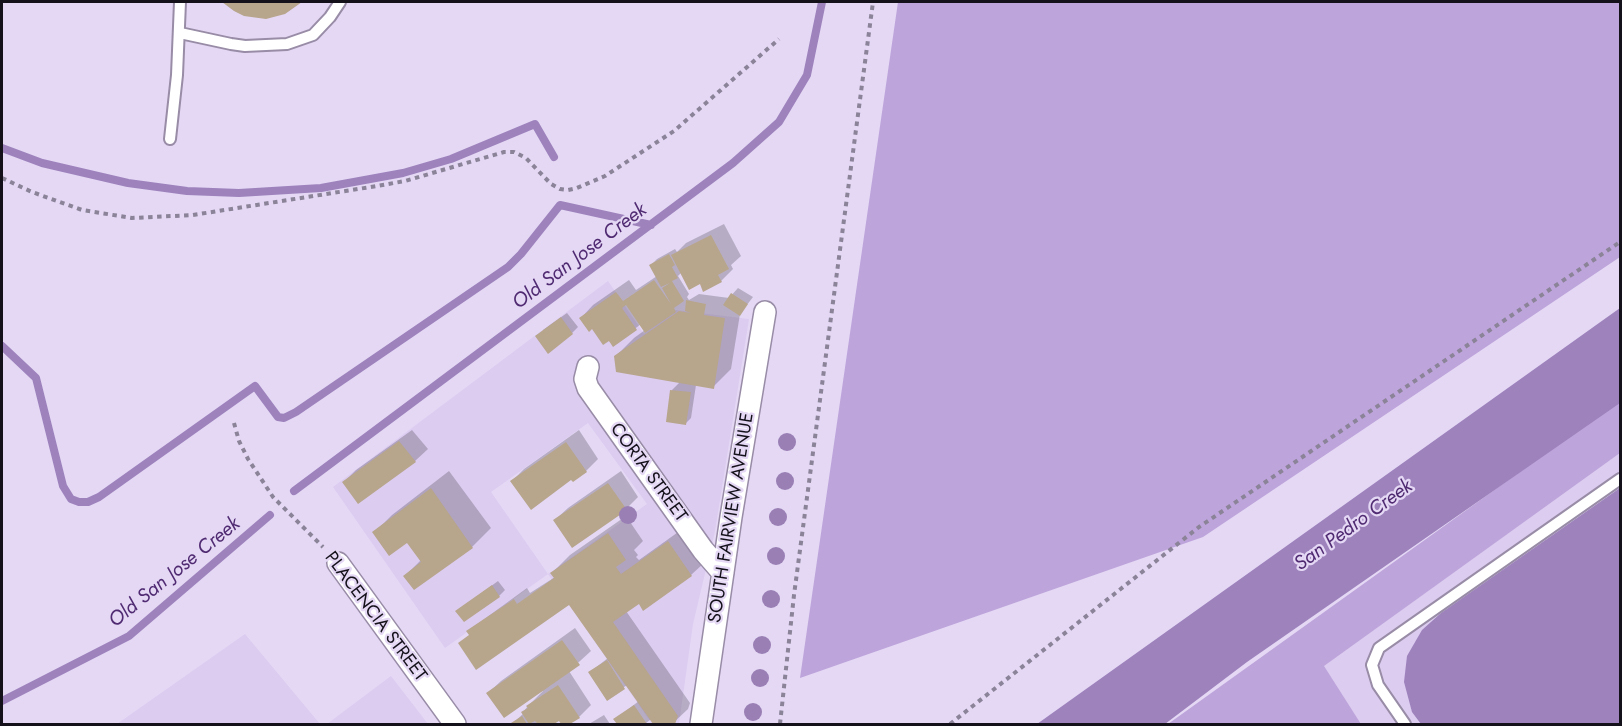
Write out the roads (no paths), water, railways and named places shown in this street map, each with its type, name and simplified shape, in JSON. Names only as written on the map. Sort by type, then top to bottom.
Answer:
[{"type":"street","name":"SOUTH FAIRVIEW AVENUE","points":[[701,724],[765,312]]},
{"type":"street","name":"CORTA STREET","points":[[588,367],[585,380],[588,388],[723,573]]},
{"type":"street","name":"PLACENCIA STREET","points":[[338,563],[455,724]]},
{"type":"lane","points":[[170,139],[180,33],[180,2]]},
{"type":"lane","points":[[180,33],[231,44],[256,46],[287,44],[314,35],[340,2]]},
{"type":"lane","points":[[1405,724],[1378,685],[1372,665],[1379,648],[1620,478]]},
{"type":"water","name":"San Pedro Creek","points":[[1620,308],[1620,403],[1247,662],[1165,724],[1037,724]]},
{"type":"water","points":[[1620,488],[1620,724],[1421,724],[1412,712],[1404,682],[1407,656],[1422,630],[1441,613]]},
{"type":"waterway","name":"Old San Jose Creek","points":[[294,491],[733,163],[779,122],[807,75],[822,2]]},
{"type":"waterway","points":[[2,148],[42,163],[128,183],[187,191],[239,193],[321,188],[403,173],[451,159],[535,124],[554,157]]},
{"type":"waterway","points":[[2,346],[36,378],[63,486],[71,499],[88,502],[99,497],[255,386],[278,417],[284,418],[296,412],[508,267],[560,205],[651,225]]},
{"type":"waterway","name":"Old San Jose Creek","points":[[2,701],[129,636],[270,515]]}]
